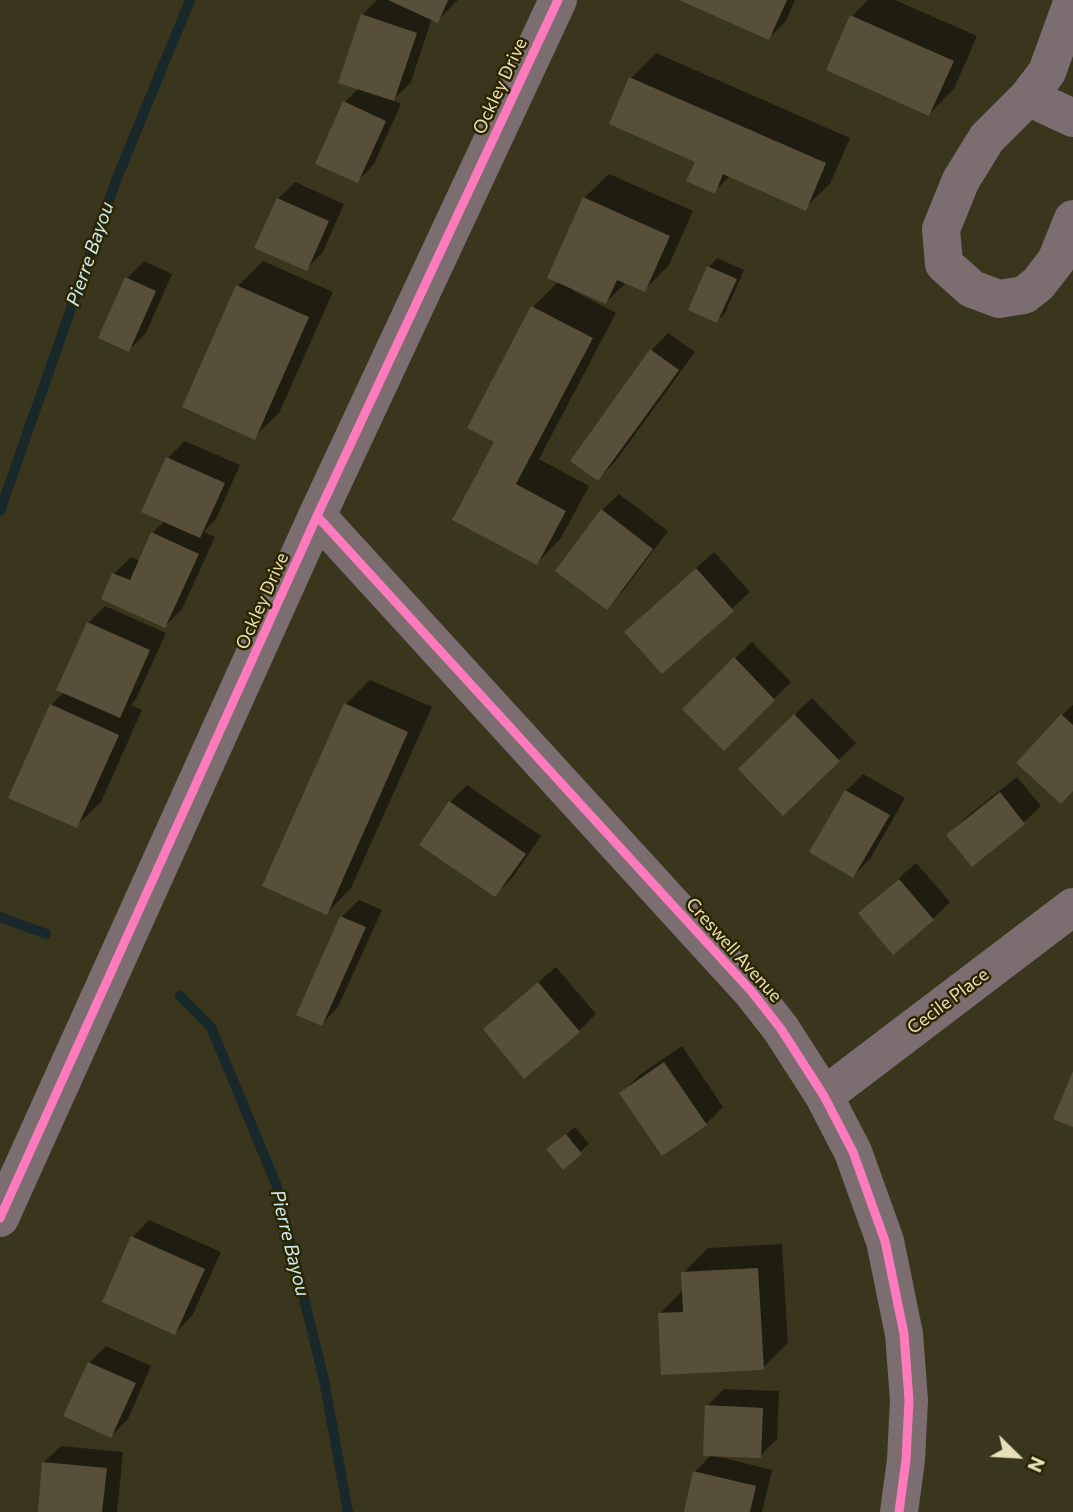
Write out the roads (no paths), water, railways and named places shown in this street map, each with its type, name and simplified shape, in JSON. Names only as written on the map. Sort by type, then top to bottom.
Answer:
[{"type":"street","name":"Ockley Drive","points":[[0,1218],[317,516],[558,0]]},
{"type":"street","points":[[1073,0],[1046,72],[1028,97],[987,138],[961,180],[941,229],[944,264],[972,289],[999,299],[1024,295],[1038,284],[1056,261],[1073,219]]},
{"type":"street","points":[[1028,97],[1073,118]]},
{"type":"street","name":"Creswell Avenue","points":[[317,516],[752,992],[781,1029],[824,1096],[853,1152],[885,1241],[904,1334],[909,1400],[906,1460],[899,1512]]},
{"type":"street","name":"Cecile Place","points":[[824,1096],[1073,907]]},
{"type":"waterway","name":"Pierre Bayou","points":[[0,511],[115,183],[190,0]]},
{"type":"waterway","name":"Pierre Bayou","points":[[0,917],[46,934]]},
{"type":"waterway","name":"Pierre Bayou","points":[[180,996],[211,1027],[276,1184],[324,1380],[348,1512]]}]
